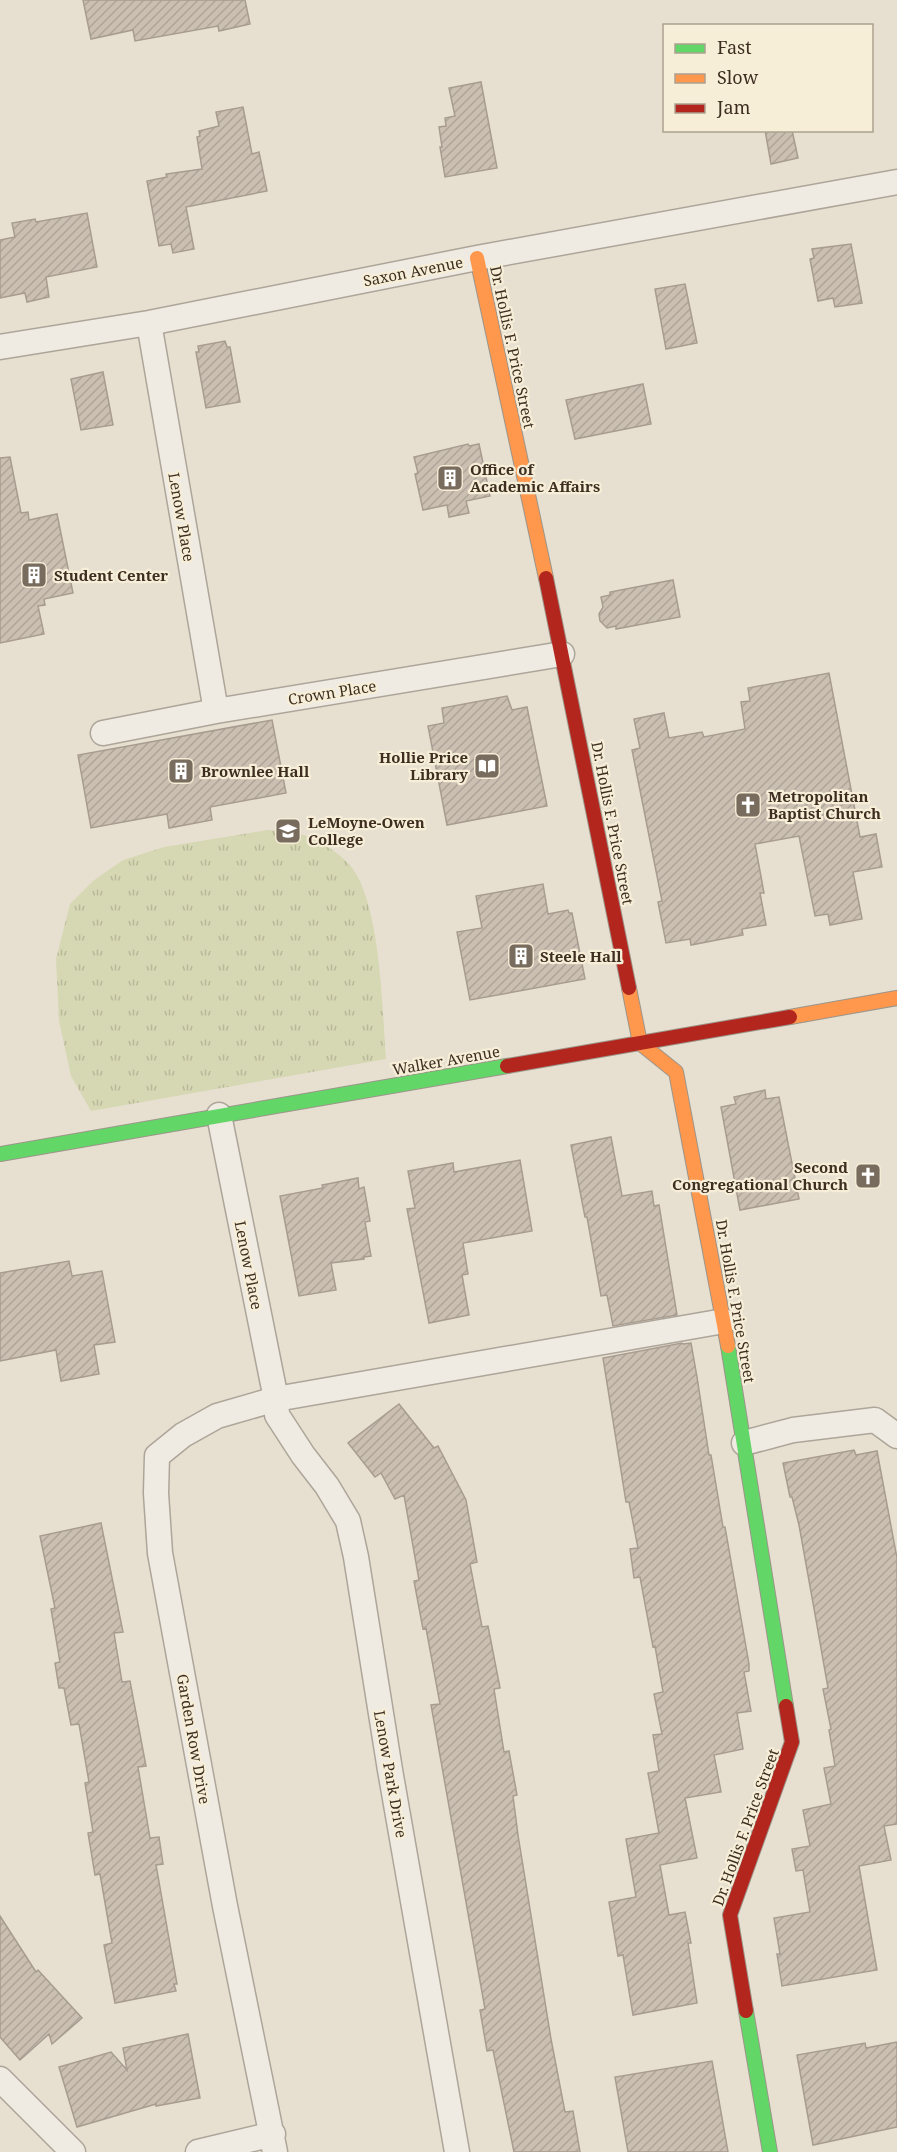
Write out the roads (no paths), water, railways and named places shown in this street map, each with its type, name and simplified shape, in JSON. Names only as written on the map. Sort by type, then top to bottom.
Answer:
[{"type":"street","name":"Saxon Avenue","points":[[0,347],[148,323],[477,258],[897,182]]},
{"type":"street","name":"Dr. Hollis F. Price Street","points":[[477,258],[562,654],[640,1043],[676,1072],[724,1321],[792,1742],[730,1915],[770,2152]]},
{"type":"street","name":"Lenow Place","points":[[148,323],[216,711]]},
{"type":"street","name":"Crown Place","points":[[103,733],[216,711],[562,654]]},
{"type":"street","name":"Walker Avenue","points":[[0,1154],[897,998]]},
{"type":"street","name":"Lenow Place","points":[[219,1115],[277,1407]]},
{"type":"street","name":"Garden Row Drive","points":[[274,2143],[225,1906],[162,1565],[156,1493],[157,1456],[183,1435],[218,1416],[277,1407],[724,1321]]},
{"type":"street","name":"Lenow Park Drive","points":[[277,1407],[303,1455],[327,1486],[348,1521],[457,2152]]},
{"type":"street","points":[[744,1443],[793,1430],[875,1420],[897,1436]]},
{"type":"street","points":[[0,2079],[73,2152]]},
{"type":"street","points":[[198,2152],[274,2143]]},
{"type":"place","name":"Office of Academic Affairs","points":[[450,478]]},
{"type":"place","name":"Student Center","points":[[34,575]]},
{"type":"place","name":"Hollie Price Library","points":[[487,766]]},
{"type":"place","name":"Brownlee Hall","points":[[181,771]]},
{"type":"place","name":"Metropolitan Baptist Church","points":[[748,805]]},
{"type":"place","name":"LeMoyne-Owen College","points":[[288,831]]},
{"type":"place","name":"Steele Hall","points":[[521,956]]},
{"type":"place","name":"Second Congregational Church","points":[[868,1176]]}]
